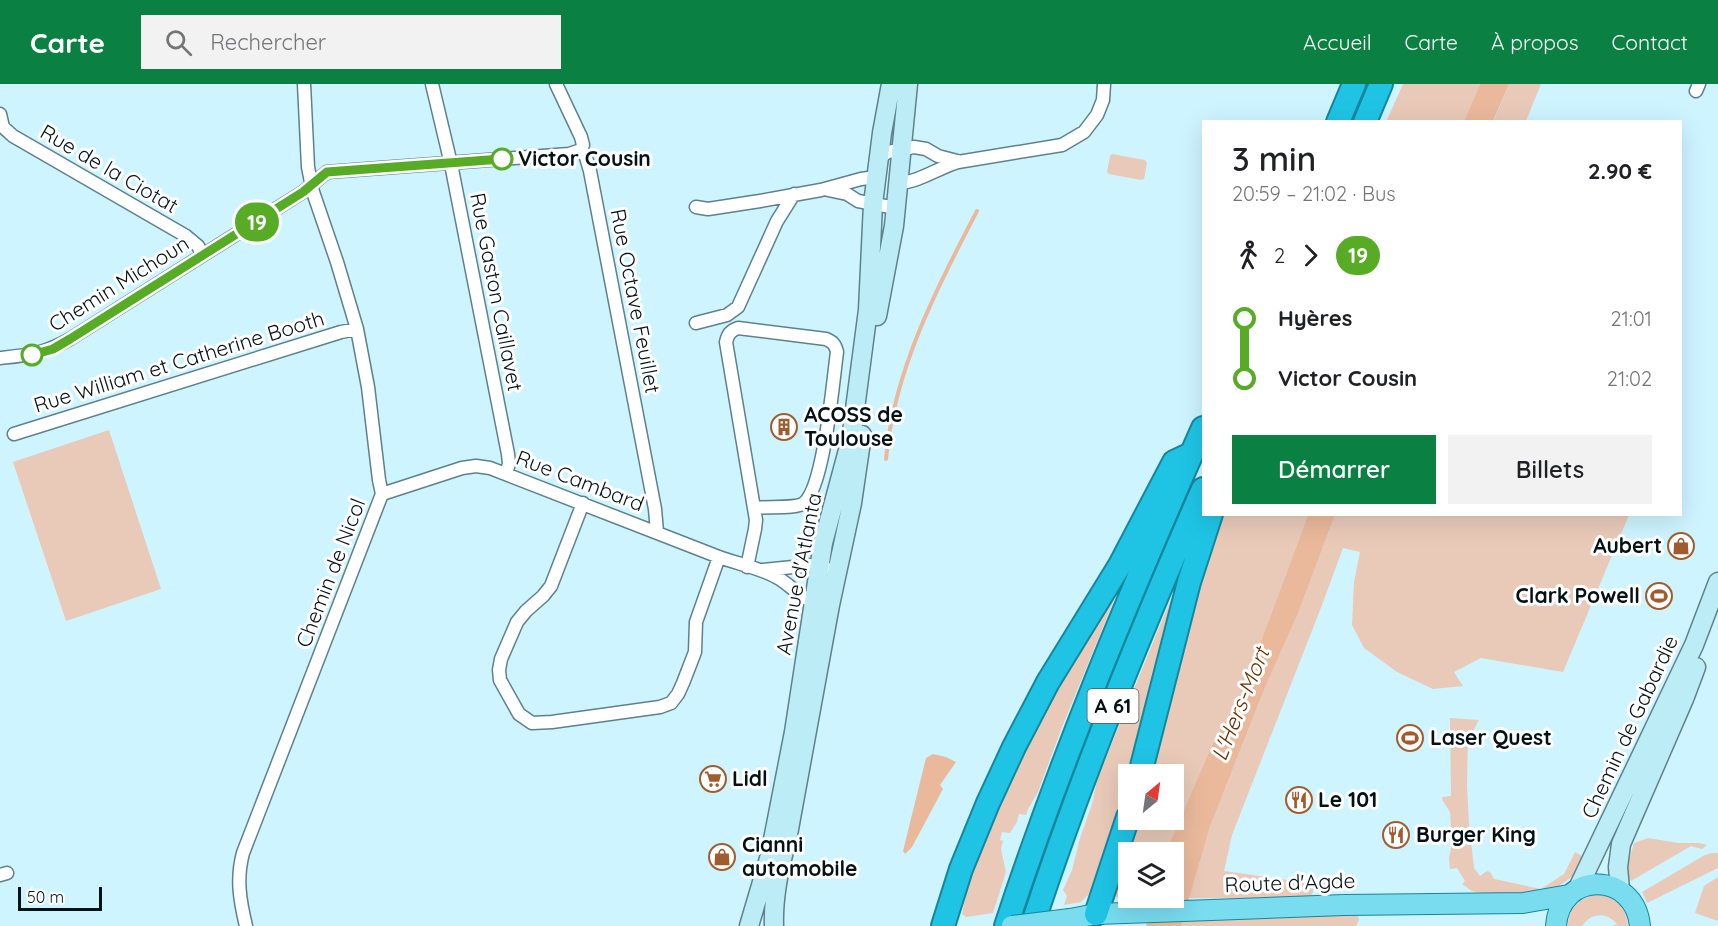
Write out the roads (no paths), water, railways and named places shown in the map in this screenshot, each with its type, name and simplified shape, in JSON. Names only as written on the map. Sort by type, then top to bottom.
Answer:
[{"type":"highway","points":[[1339,120],[1354,84]]},
{"type":"highway","points":[[1366,120],[1381,84]]},
{"type":"highway","name":"A 61","points":[[1006,926],[1086,706],[1137,580],[1202,430]]},
{"type":"highway","points":[[943,926],[961,869],[988,803],[1048,682],[1125,556],[1174,462],[1191,454]]},
{"type":"highway","name":"A 61","points":[[1032,926],[1089,767],[1138,642],[1202,491]]},
{"type":"highway","points":[[1143,764],[1189,582],[1210,516]]},
{"type":"highway","points":[[1094,920],[1124,830]]},
{"type":"main road","name":"Avenue d'Atlanta","points":[[774,926],[780,865],[791,818],[822,604],[819,566],[851,439],[868,310],[876,177],[891,84]]},
{"type":"main road","name":"Avenue d'Atlanta","points":[[749,926],[770,855],[822,604],[838,571],[855,485],[879,303],[896,207],[908,84]]},
{"type":"main road","points":[[876,177],[898,183]]},
{"type":"main road","name":"Chemin de Gabardie","points":[[1574,892],[1602,841],[1694,645],[1718,582]]},
{"type":"main road","name":"Chemin de Gabardie","points":[[1620,890],[1618,867],[1622,844],[1684,699],[1718,610]]},
{"type":"main road","name":"Route d'Agde","points":[[1012,926],[1070,919],[1094,920],[1122,913],[1344,905],[1523,903],[1574,892],[1594,884],[1620,890]]},
{"type":"main road","points":[[1620,890],[1630,899],[1642,923]]},
{"type":"main road","points":[[1556,926],[1559,910],[1574,892]]},
{"type":"street","name":"Chemin de Nicol","points":[[246,926],[238,888],[239,867],[243,854],[382,494],[368,387],[357,329],[313,192],[308,167],[304,84]]},
{"type":"street","name":"Rue Gaston Caillavet","points":[[432,84],[452,164],[508,454],[506,473]]},
{"type":"street","name":"Rue Octave Feuillet","points":[[556,84],[581,137],[583,145],[581,150],[585,154],[590,171],[655,509],[657,532]]},
{"type":"street","points":[[898,183],[908,183],[958,162],[1062,146],[1084,132],[1097,115],[1103,100],[1104,84]]},
{"type":"street","name":"Rue de la Ciotat","points":[[0,114],[3,127],[12,136],[186,236],[198,246],[202,254]]},
{"type":"street","points":[[879,158],[888,152],[914,147],[926,149],[938,156],[958,162]]},
{"type":"street","name":"Chemin Michoun","points":[[0,358],[32,355],[53,349],[303,192],[327,172],[569,154],[581,150]]},
{"type":"street","points":[[696,207],[708,209],[820,190],[876,177]]},
{"type":"street","points":[[820,190],[840,191],[858,201],[896,207]]},
{"type":"street","points":[[696,323],[728,315],[738,307],[777,221],[794,194]]},
{"type":"street","points":[[747,567],[755,529],[755,508],[726,342],[728,334],[731,330],[738,328],[832,341],[837,352],[824,448],[818,476],[809,496],[805,503],[798,506],[755,508]]},
{"type":"street","name":"Rue William et Catherine Booth","points":[[14,434],[341,332],[357,329]]},
{"type":"street","name":"Rue Cambard","points":[[382,494],[469,467],[490,468],[719,557],[761,570],[822,604]]},
{"type":"street","points":[[583,503],[551,586],[517,622],[501,659],[500,680],[519,714],[532,723],[660,707],[671,703],[678,694],[695,652],[696,621],[719,557]]},
{"type":"street","name":"Rue Cambard","points":[[761,570],[813,565],[838,571]]},
{"type":"water","points":[[1480,84],[1509,84],[1493,120],[1464,120]]},
{"type":"water","name":"L'Hers-Mort","points":[[1308,516],[1335,516],[1299,611],[1262,695],[1210,827],[1181,926],[1146,926],[1151,908],[1184,908],[1184,842],[1170,842],[1175,830],[1184,830],[1184,810],[1213,743],[1242,692]]},
{"type":"water","points":[[933,754],[956,762],[940,785],[943,789],[912,847],[905,854],[903,851],[926,758]]},
{"type":"waterway","points":[[886,459],[891,426],[907,362],[932,301],[977,211]]},
{"type":"place","name":"Victor Cousin","points":[[502,159]]},
{"type":"place","name":"ACOSS de Toulouse","points":[[784,427]]},
{"type":"place","name":"Aubert","points":[[1681,546]]},
{"type":"place","name":"Clark Powell","points":[[1659,596]]},
{"type":"place","name":"Laser Quest","points":[[1410,738]]},
{"type":"place","name":"Lidl","points":[[713,779]]},
{"type":"place","name":"Le 101","points":[[1299,800]]},
{"type":"place","name":"Burger King","points":[[1396,835]]},
{"type":"place","name":"Cianni automobile","points":[[722,857]]}]
